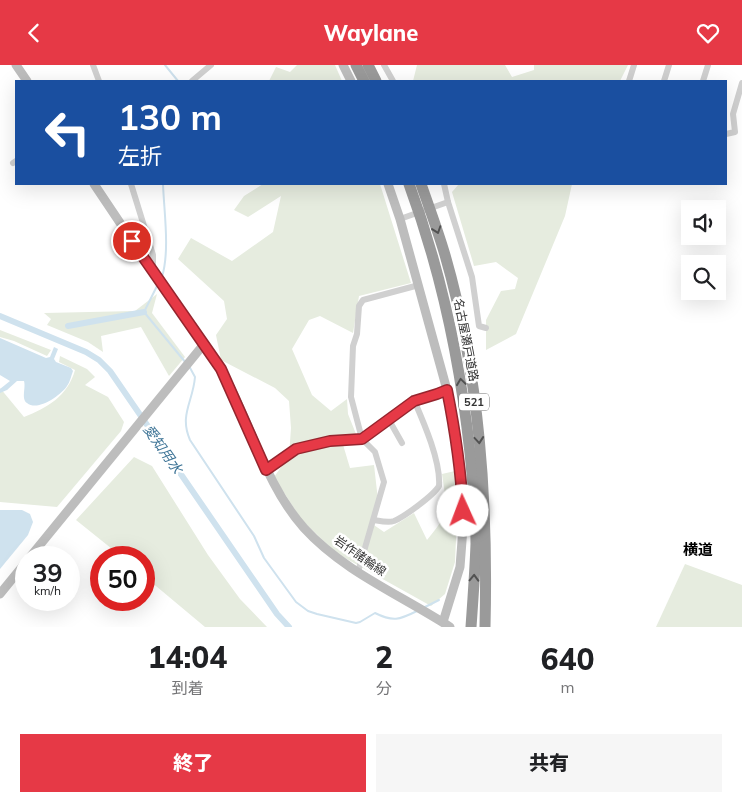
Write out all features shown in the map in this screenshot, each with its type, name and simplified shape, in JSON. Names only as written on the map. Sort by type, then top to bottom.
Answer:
[{"type":"highway","points":[[356,65],[364,80]]},
{"type":"highway","points":[[368,65],[376,80]]},
{"type":"highway","name":"名古屋瀬戸道路","points":[[409,185],[434,259],[449,318],[460,374],[473,491],[476,542],[471,627]]},
{"type":"highway","name":"名古屋瀬戸道路","points":[[420,185],[445,255],[460,315],[470,372],[478,427],[486,533],[485,627]]},
{"type":"main road","points":[[16,65],[25,80]]},
{"type":"main road","points":[[343,65],[350,80]]},
{"type":"main road","name":"岩作諸輪線","points":[[95,185],[221,369],[266,470],[277,491],[304,528],[334,556],[447,625],[460,567],[463,528],[462,477],[447,390],[402,218],[388,185]]},
{"type":"main road","points":[[39,546],[204,344]]},
{"type":"main road","points":[[0,594],[15,576]]},
{"type":"street","points":[[93,65],[99,80]]},
{"type":"street","points":[[193,80],[211,65]]},
{"type":"street","points":[[384,65],[392,80]]},
{"type":"street","points":[[629,80],[634,65]]},
{"type":"street","points":[[664,80],[668,65]]},
{"type":"street","points":[[703,80],[708,65]]},
{"type":"street","points":[[727,134],[736,132],[733,114],[741,94],[742,83]]},
{"type":"street","points":[[131,185],[153,255],[154,273]]},
{"type":"street","points":[[444,185],[472,277],[478,326],[486,328]]},
{"type":"street","points":[[402,218],[448,202]]},
{"type":"street","points":[[358,572],[384,482],[375,452],[362,439],[351,397],[353,346],[357,334],[359,305],[363,300],[419,285]]},
{"type":"street","points":[[266,470],[296,449],[330,441],[362,439],[414,401],[447,390]]},
{"type":"street","points":[[374,520],[395,521],[410,511],[439,486],[434,456],[426,429],[414,401]]},
{"type":"street","points":[[389,420],[402,443]]},
{"type":"shaded area","points":[[297,65],[335,65],[342,80],[270,80],[276,67],[290,72]]},
{"type":"shaded area","points":[[417,65],[505,65],[512,77],[534,70],[534,65],[628,65],[620,80],[413,80]]},
{"type":"shaded area","points":[[261,185],[380,185],[411,283],[359,296],[353,333],[320,316],[309,320],[292,349],[312,395],[331,411],[347,399],[348,414],[356,434],[341,438],[350,468],[374,465],[378,500],[371,523],[384,532],[414,513],[427,540],[444,516],[446,503],[442,474],[455,471],[457,516],[455,562],[445,594],[431,606],[336,553],[301,519],[274,477],[289,456],[291,428],[289,401],[275,388],[221,360],[216,335],[227,319],[224,301],[178,259],[191,238],[232,261],[273,232],[281,196],[248,217],[234,210],[244,196]]},
{"type":"shaded area","points":[[458,185],[572,185],[565,216],[516,334],[486,350],[486,320],[501,291],[515,289],[518,278],[496,262],[474,266],[452,192]]},
{"type":"shaded area","points":[[157,294],[152,313],[185,357],[169,376],[141,327],[101,336],[103,352],[88,342],[47,325],[51,319],[44,313],[135,311]]},
{"type":"shaded area","points":[[0,330],[51,350],[47,356],[14,341],[0,337]]},
{"type":"shaded area","points":[[60,356],[87,369],[95,377],[85,385],[108,397],[124,422],[121,431],[57,507],[0,502],[0,388],[24,417],[41,410],[62,394],[72,379],[75,370],[59,362]]},
{"type":"shaded area","points":[[134,457],[152,466],[208,555],[240,599],[267,627],[205,627],[155,585],[155,546],[108,546],[76,520]]},
{"type":"shaded area","points":[[685,564],[742,585],[742,627],[656,627]]},
{"type":"water","points":[[0,338],[46,358],[50,357],[54,347],[58,349],[54,359],[56,362],[71,368],[73,371],[67,386],[55,398],[37,405],[32,405],[25,401],[24,381],[17,381],[7,390],[0,393],[0,389],[10,381],[0,375]]},
{"type":"water","points":[[0,510],[22,510],[30,514],[33,522],[28,535],[19,546],[15,546],[15,551],[0,569]]},
{"type":"waterway","points":[[165,65],[177,80]]},
{"type":"waterway","points":[[162,277],[166,255],[163,185]]},
{"type":"waterway","points":[[158,284],[144,312],[186,363]]},
{"type":"waterway","points":[[68,326],[144,312]]},
{"type":"waterway","name":"愛知用水","points":[[0,316],[86,352],[99,360],[110,371],[277,614],[289,627]]},
{"type":"waterway","points":[[189,366],[195,377],[186,416],[190,440],[254,536],[264,558],[296,602],[308,611],[356,623],[375,613],[387,618],[396,619],[417,611]]},
{"type":"waterway","points":[[423,608],[439,600]]},
{"type":"district","name":"横道","points":[[698,550]]},
{"type":"route","points":[[132,241],[221,369],[266,470],[296,449],[330,441],[362,439],[414,401],[447,390],[462,477],[463,511]]}]
